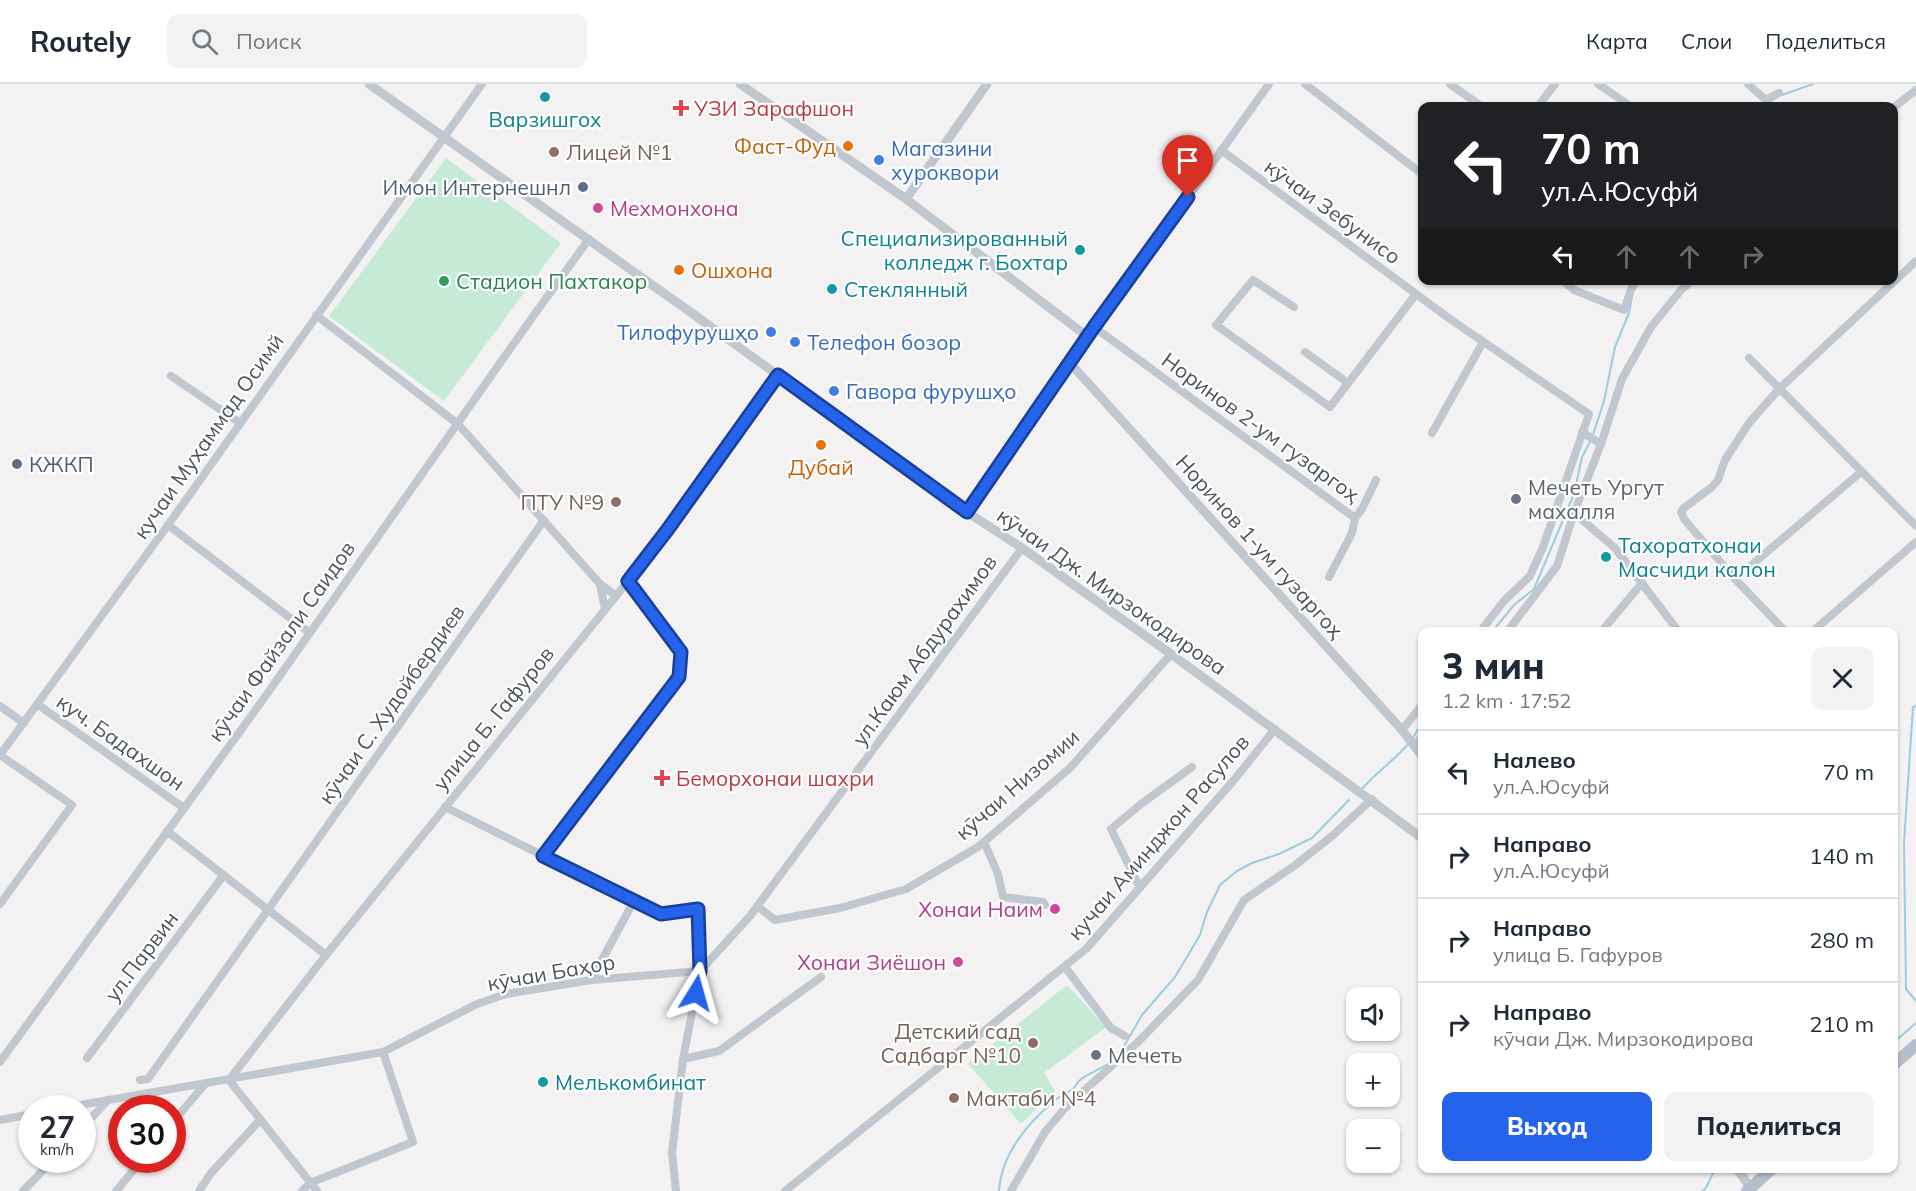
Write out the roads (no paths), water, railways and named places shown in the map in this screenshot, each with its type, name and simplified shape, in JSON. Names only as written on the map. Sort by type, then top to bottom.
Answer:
[{"type":"main road","points":[[1898,1061],[1916,1046]]},
{"type":"main road","points":[[1749,1189],[1767,1173]]},
{"type":"street","name":"кӯчаи Дж. Мирзокодирова","points":[[369,84],[589,239],[967,512],[1022,548],[1171,654],[1418,835]]},
{"type":"street","name":"кучаи Муҳаммад Осимй","points":[[0,755],[168,525],[482,84]]},
{"type":"street","points":[[740,84],[906,199],[1088,337]]},
{"type":"street","points":[[906,199],[987,84]]},
{"type":"street","points":[[967,512],[1069,362],[1269,84]]},
{"type":"street","points":[[1305,84],[1418,171]]},
{"type":"street","points":[[1450,84],[1475,102]]},
{"type":"street","points":[[1541,102],[1555,84]]},
{"type":"street","points":[[1598,84],[1624,102]]},
{"type":"street","points":[[1748,84],[1766,100],[1779,93]]},
{"type":"street","points":[[1898,104],[1916,90]]},
{"type":"street","name":"кӯчаи Зебунисо","points":[[1221,150],[1416,294],[1589,414],[1582,432]]},
{"type":"street","name":"кӯчаи Файзали Саидов","points":[[0,1062],[310,633],[589,239]]},
{"type":"street","points":[[1898,278],[1916,261]]},
{"type":"street","points":[[1294,307],[1252,280],[1216,326],[1330,407],[1416,294]]},
{"type":"street","points":[[1568,285],[1574,290],[1624,310],[1633,285]]},
{"type":"street","points":[[1511,627],[1557,566],[1623,379],[1651,327],[1687,285]]},
{"type":"street","points":[[1781,627],[1735,579],[1684,519],[1682,512],[1718,480],[1725,460],[1749,423],[1779,389],[1890,285]]},
{"type":"street","points":[[316,315],[458,424],[600,584],[615,595]]},
{"type":"street","name":"Норинов 2-ум гузаргоҳ","points":[[1094,327],[1355,518],[1352,532],[1329,578]]},
{"type":"street","points":[[1432,433],[1483,342]]},
{"type":"street","points":[[1305,352],[1348,383]]},
{"type":"street","points":[[1749,358],[1916,526]]},
{"type":"street","name":"Норинов 1-ум гузаргоҳ","points":[[1069,362],[1418,751]]},
{"type":"street","name":"улица Б. Гафуров","points":[[229,1080],[444,807],[628,581],[778,375]]},
{"type":"street","points":[[171,376],[240,423]]},
{"type":"street","points":[[1484,627],[1504,601],[1530,576],[1543,547],[1582,432],[1601,444]]},
{"type":"street","points":[[1735,579],[1861,472]]},
{"type":"street","points":[[1355,518],[1376,480]]},
{"type":"street","points":[[1574,513],[1615,548],[1675,627]]},
{"type":"street","name":"кӯчаи С. Худойбердиев","points":[[140,1080],[148,1079],[544,520]]},
{"type":"street","points":[[168,525],[310,633]]},
{"type":"street","points":[[1818,627],[1916,542]]},
{"type":"street","name":"ул.Каюм Абдурахимов","points":[[700,971],[758,906],[1022,548]]},
{"type":"street","points":[[543,856],[679,677],[681,652],[628,581]]},
{"type":"street","points":[[1605,627],[1642,583]]},
{"type":"street","points":[[600,584],[605,609]]},
{"type":"street","name":"кӯчаи Низомии","points":[[758,906],[776,920],[840,908],[906,889],[984,842],[1070,768],[1171,654]]},
{"type":"street","name":"куч. Бадахшон","points":[[37,704],[184,808]]},
{"type":"street","points":[[0,706],[24,723]]},
{"type":"street","points":[[1409,739],[1418,715]]},
{"type":"street","name":"кучаи Аминджон Расулов","points":[[785,1191],[1096,940],[1275,729]]},
{"type":"street","points":[[1409,739],[1418,737]]},
{"type":"street","points":[[0,755],[72,805],[0,904]]},
{"type":"street","points":[[1140,888],[1111,829],[1192,767]]},
{"type":"street","points":[[1011,1191],[1045,1132],[1065,1108],[1138,1042],[1198,980],[1244,900],[1294,866],[1372,800]]},
{"type":"street","points":[[444,807],[661,914],[698,909],[700,971],[683,1059],[672,1153],[676,1191]]},
{"type":"street","points":[[167,831],[326,955]]},
{"type":"street","points":[[984,842],[998,874],[1003,897],[1043,902],[1045,905]]},
{"type":"street","name":"ул.Парвин","points":[[87,1058],[223,876]]},
{"type":"street","points":[[591,980],[634,901]]},
{"type":"street","points":[[1065,967],[1111,1028],[1125,1036]]},
{"type":"street","name":"кӯчаи Баҳор","points":[[138,1095],[382,1052],[477,1004],[506,994],[591,980],[700,971]]},
{"type":"street","points":[[683,1059],[719,1051],[821,977]]},
{"type":"street","points":[[302,1191],[310,1183],[413,1142],[382,1052]]},
{"type":"street","points":[[229,1080],[317,1191]]},
{"type":"street","points":[[186,1106],[205,1084]]},
{"type":"street","points":[[96,1113],[108,1100]]},
{"type":"street","name":"кӯчаи Баҳор","points":[[96,1102],[108,1100]]},
{"type":"street","points":[[0,1120],[18,1117]]},
{"type":"street","points":[[199,1191],[211,1173],[260,1120]]},
{"type":"street","points":[[23,1191],[40,1173]]},
{"type":"street","points":[[116,1191],[131,1173]]},
{"type":"street","points":[[1739,1173],[1749,1189]]},
{"type":"waterway","points":[[1782,95],[1813,84]]},
{"type":"waterway","points":[[1635,289],[1637,285]]},
{"type":"waterway","points":[[1593,435],[1604,401],[1615,347],[1629,313],[1632,297]]},
{"type":"waterway","points":[[1496,627],[1514,605],[1534,589],[1574,494],[1582,457],[1591,440]]},
{"type":"waterway","points":[[1916,706],[1913,707],[1904,842],[1906,989],[1916,1001]]},
{"type":"waterway","points":[[1413,738],[1418,729]]},
{"type":"waterway","points":[[1362,789],[1408,744]]},
{"type":"waterway","points":[[1119,1055],[1142,1015],[1175,977],[1200,935],[1207,912],[1220,885],[1237,871],[1252,863],[1279,854],[1312,838],[1349,800]]},
{"type":"waterway","points":[[1898,1039],[1916,1023]]},
{"type":"waterway","points":[[999,1191],[1010,1153],[1025,1130],[1056,1099],[1074,1088],[1082,1079],[1108,1064]]},
{"type":"waterway","points":[[1702,1191],[1706,1188],[1713,1173]]},
{"type":"place","name":"Варзишгох","points":[[545,97]]},
{"type":"place","name":"УЗИ Зарафшон","points":[[681,108]]},
{"type":"place","name":"Фаст-Фуд","points":[[848,146]]},
{"type":"place","name":"Лицей №1","points":[[554,152]]},
{"type":"place","name":"Магазини хуроквори","points":[[879,160]]},
{"type":"place","name":"Имон Интернешнл","points":[[583,187]]},
{"type":"place","name":"Мехмонхона","points":[[598,208]]},
{"type":"place","name":"Специализированный колледж г. Бохтар","points":[[1080,250]]},
{"type":"place","name":"Ошхона","points":[[679,270]]},
{"type":"place","name":"Стадион Пахтакор","points":[[444,281]]},
{"type":"place","name":"Стеклянный","points":[[832,289]]},
{"type":"place","name":"Тилофурушҳо","points":[[771,332]]},
{"type":"place","name":"Телефон бозор","points":[[795,342]]},
{"type":"place","name":"Гавора фурушҳо","points":[[834,391]]},
{"type":"place","name":"Дубай","points":[[821,445]]},
{"type":"place","name":"КЖКП","points":[[17,464]]},
{"type":"place","name":"Мечеть Ургут махалля","points":[[1516,499]]},
{"type":"place","name":"ПТУ №9","points":[[616,502]]},
{"type":"place","name":"Тахоратхонаи Масчиди калон","points":[[1606,557]]},
{"type":"place","name":"Беморхонаи шахри","points":[[662,778]]},
{"type":"place","name":"Хонаи Наим","points":[[1055,909]]},
{"type":"place","name":"Хонаи Зиёшон","points":[[958,962]]},
{"type":"place","name":"Детский сад Садбарг №10","points":[[1033,1043]]},
{"type":"place","name":"Мечеть","points":[[1096,1055]]},
{"type":"place","name":"Мелькомбинат","points":[[543,1082]]},
{"type":"place","name":"Мактаби №4","points":[[954,1098]]}]
